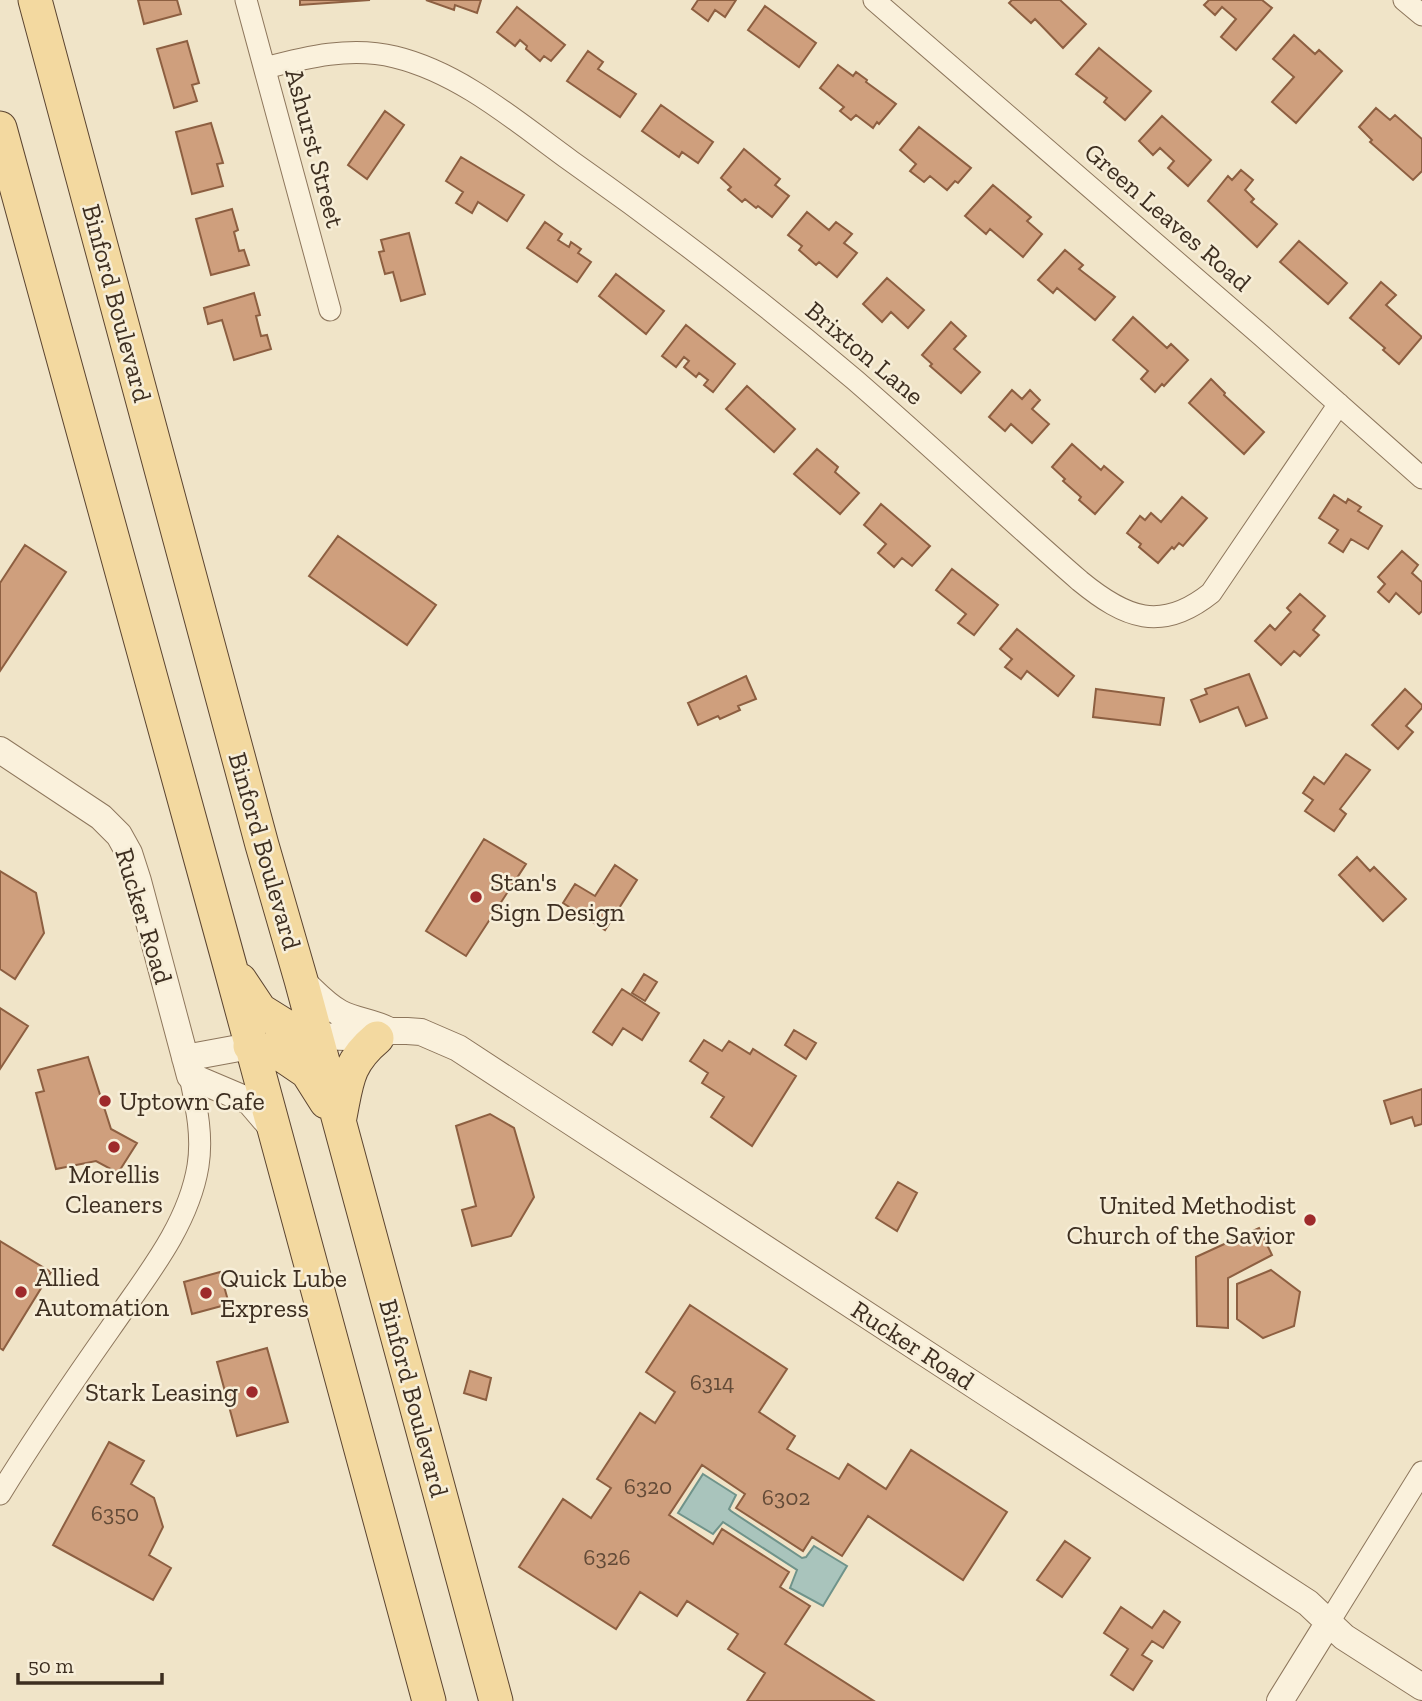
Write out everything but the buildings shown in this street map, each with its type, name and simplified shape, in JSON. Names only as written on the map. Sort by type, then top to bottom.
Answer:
[{"type":"main road","name":"Binford Boulevard","points":[[35,0],[496,1701]]},
{"type":"main road","points":[[0,128],[429,1701]]},
{"type":"main road","points":[[230,966],[260,1010],[284,1025],[316,1036]]},
{"type":"main road","points":[[339,1123],[350,1069],[356,1057],[383,1035]]},
{"type":"main road","points":[[250,1046],[282,1055],[307,1072],[339,1123]]},
{"type":"street","name":"Ashurst Street","points":[[246,0],[330,310]]},
{"type":"street","name":"Green Leaves Road","points":[[874,0],[1422,478]]},
{"type":"street","points":[[1404,0],[1422,15]]},
{"type":"street","name":"Brixton Lane","points":[[265,68],[302,59],[360,52],[393,56],[419,64],[469,89],[620,195],[726,275],[887,408],[1080,581],[1109,604],[1126,612],[1144,616],[1171,615],[1197,604],[1212,593],[1339,404]]},
{"type":"street","name":"Rucker Road","points":[[0,750],[101,817],[119,835],[129,853],[138,880],[187,1067]]},
{"type":"street","name":"Rucker Road","points":[[301,979],[321,999],[341,1013],[376,1024],[383,1035]]},
{"type":"street","name":"Rucker Road","points":[[316,1036],[383,1035],[408,1031],[431,1036],[458,1048],[1308,1603],[1344,1637],[1422,1688]]},
{"type":"street","points":[[187,1067],[250,1046]]},
{"type":"street","points":[[187,1067],[249,1101],[274,1130]]},
{"type":"street","points":[[0,1493],[139,1286],[184,1213],[196,1180],[200,1153],[198,1116],[187,1067]]},
{"type":"street","points":[[1280,1701],[1422,1472]]},
{"type":"water","points":[[703,1474],[736,1495],[729,1509],[731,1511],[802,1558],[806,1557],[814,1546],[847,1566],[823,1606],[790,1588],[797,1570],[723,1522],[713,1534],[678,1513]]},
{"type":"place","name":"Stan's Sign Design","points":[[476,897]]},
{"type":"place","name":"Uptown Cafe","points":[[105,1101]]},
{"type":"place","name":"Morellis Cleaners","points":[[114,1147]]},
{"type":"place","name":"United Methodist Church of the Savior","points":[[1310,1220]]},
{"type":"place","name":"Allied Automation","points":[[21,1292]]},
{"type":"place","name":"Quick Lube Express","points":[[206,1293]]},
{"type":"place","name":"Stark Leasing","points":[[252,1392]]}]
